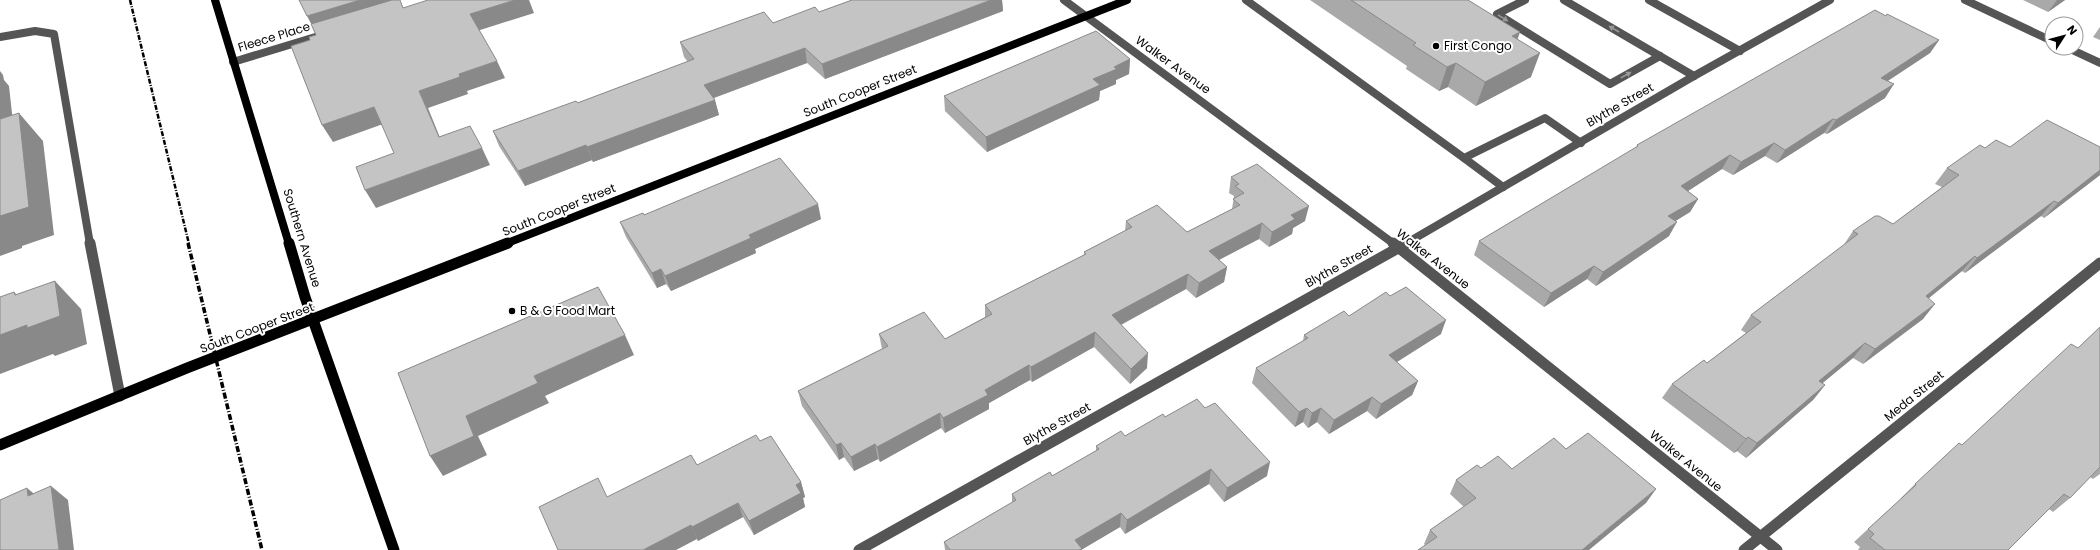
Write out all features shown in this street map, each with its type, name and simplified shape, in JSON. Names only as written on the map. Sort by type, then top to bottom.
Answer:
[{"type":"main road","name":"Southern Avenue","points":[[215,0],[313,320],[394,550]]},
{"type":"main road","name":"South Cooper Street","points":[[0,445],[120,396],[1127,0]]},
{"type":"street","name":"Walker Avenue","points":[[1064,0],[1399,248],[1777,550]]},
{"type":"street","points":[[1246,0],[1503,187]]},
{"type":"street","points":[[1526,0],[1497,14],[1610,84],[1660,56]]},
{"type":"street","points":[[1564,0],[1694,76]]},
{"type":"street","points":[[1649,0],[1740,51]]},
{"type":"street","name":"Blythe Street","points":[[859,550],[1399,248],[1694,76],[1830,0]]},
{"type":"street","points":[[1965,0],[2044,37]]},
{"type":"street","points":[[0,38],[35,31],[54,34],[75,144],[92,256],[120,396]]},
{"type":"street","name":"Fleece Place","points":[[233,62],[331,32]]},
{"type":"street","points":[[2084,56],[2100,63]]},
{"type":"street","points":[[1464,158],[1545,118],[1581,143]]},
{"type":"street","name":"Meda Street","points":[[1744,550],[2100,263]]},
{"type":"building","points":[[299,0],[360,0],[307,16]]},
{"type":"building","points":[[392,0],[400,0],[403,8],[428,0],[515,0],[470,14],[497,61],[459,74],[460,77],[419,91],[439,137],[470,126],[482,148],[365,190],[356,167],[394,153],[374,107],[322,125],[291,46],[310,40],[309,37],[316,35],[311,24]]},
{"type":"building","points":[[852,0],[991,0],[822,64],[805,48],[704,85],[715,100],[587,147],[586,145],[518,171],[493,131],[576,101],[578,103],[694,59],[680,42],[764,12],[773,23],[815,7],[819,12]]},
{"type":"building","points":[[1351,0],[1468,0],[1520,32],[1512,36],[1540,53],[1485,82],[1456,63],[1447,67],[1413,45],[1416,43]]},
{"type":"building","points":[[1875,10],[1886,16],[1887,14],[1939,40],[1881,78],[1894,84],[1836,120],[1833,119],[1785,150],[1774,143],[1741,162],[1730,155],[1681,186],[1698,199],[1668,216],[1677,222],[1603,272],[1594,266],[1551,293],[1479,241],[1638,146],[1637,145]]},
{"type":"building","points":[[1096,31],[1130,59],[1114,67],[1117,69],[1093,79],[1100,85],[986,137],[944,96]]},
{"type":"building","points":[[19,113],[29,207],[0,216],[0,119]]},
{"type":"building","points":[[2047,120],[2100,147],[2100,170],[2058,203],[2054,201],[1977,258],[1975,256],[1926,296],[1935,304],[1875,349],[1865,343],[1819,381],[1825,385],[1757,443],[1748,437],[1746,439],[1672,384],[1704,360],[1707,363],[1761,322],[1751,315],[1858,234],[1853,231],[1875,216],[1879,216],[1893,224],[1959,175],[1947,168],[1980,145],[1985,148],[1996,140],[2010,147]]},
{"type":"building","points":[[780,158],[818,204],[749,235],[751,238],[665,276],[661,269],[652,273],[620,222],[643,213],[644,215]]},
{"type":"building","points":[[1257,164],[1309,206],[1291,215],[1295,219],[1272,232],[1262,223],[1209,251],[1227,267],[1199,283],[1188,274],[1112,315],[1148,353],[1131,369],[1095,332],[1031,367],[1029,365],[985,390],[988,395],[943,418],[940,413],[877,447],[875,444],[851,457],[841,443],[836,445],[798,391],[888,346],[879,334],[924,312],[945,339],[992,314],[985,305],[1086,254],[1084,252],[1132,227],[1126,221],[1157,205],[1187,232],[1240,205],[1233,199],[1244,193],[1235,186],[1239,184],[1231,177]]},
{"type":"building","points":[[55,281],[60,316],[27,328],[27,325],[0,335],[0,297],[14,292],[15,295]]},
{"type":"building","points":[[598,287],[625,335],[534,376],[538,383],[466,416],[474,436],[430,456],[398,373]]},
{"type":"building","points":[[1406,287],[1446,320],[1389,355],[1418,381],[1381,404],[1372,397],[1334,420],[1321,408],[1312,413],[1307,408],[1299,412],[1256,368],[1308,338],[1304,335],[1344,311],[1349,316],[1386,292],[1390,296]]},
{"type":"building","points":[[2100,327],[2100,467],[2070,498],[2064,494],[2008,550],[1885,550],[1870,538],[1874,534],[1868,529],[1959,443],[1962,445],[2071,344],[2078,348]]},
{"type":"building","points":[[1197,399],[1205,408],[1215,403],[1270,462],[1227,488],[1211,469],[1127,520],[1121,513],[1075,540],[1082,549],[1079,550],[950,550],[944,542],[1016,500],[1012,494],[1050,472],[1052,476],[1099,449],[1096,446],[1121,431],[1125,436],[1163,414],[1165,417]]},
{"type":"building","points":[[1588,433],[1656,489],[1582,550],[1418,550],[1437,537],[1430,530],[1476,498],[1456,480],[1477,465],[1481,468],[1498,456],[1512,469],[1554,438],[1566,449]]},
{"type":"building","points":[[756,435],[760,441],[771,436],[801,482],[796,485],[801,493],[749,521],[738,503],[643,550],[558,550],[539,507],[598,478],[607,497],[691,455],[697,465]]},
{"type":"building","points":[[51,486],[59,550],[0,550],[0,500],[27,488],[28,496]]},
{"type":"railway","points":[[130,0],[189,244]]},
{"type":"railway","points":[[188,243],[262,550]]},
{"type":"place","name":"First Congo","points":[[1436,46]]},
{"type":"place","name":"B & G Food Mart","points":[[512,311]]}]
